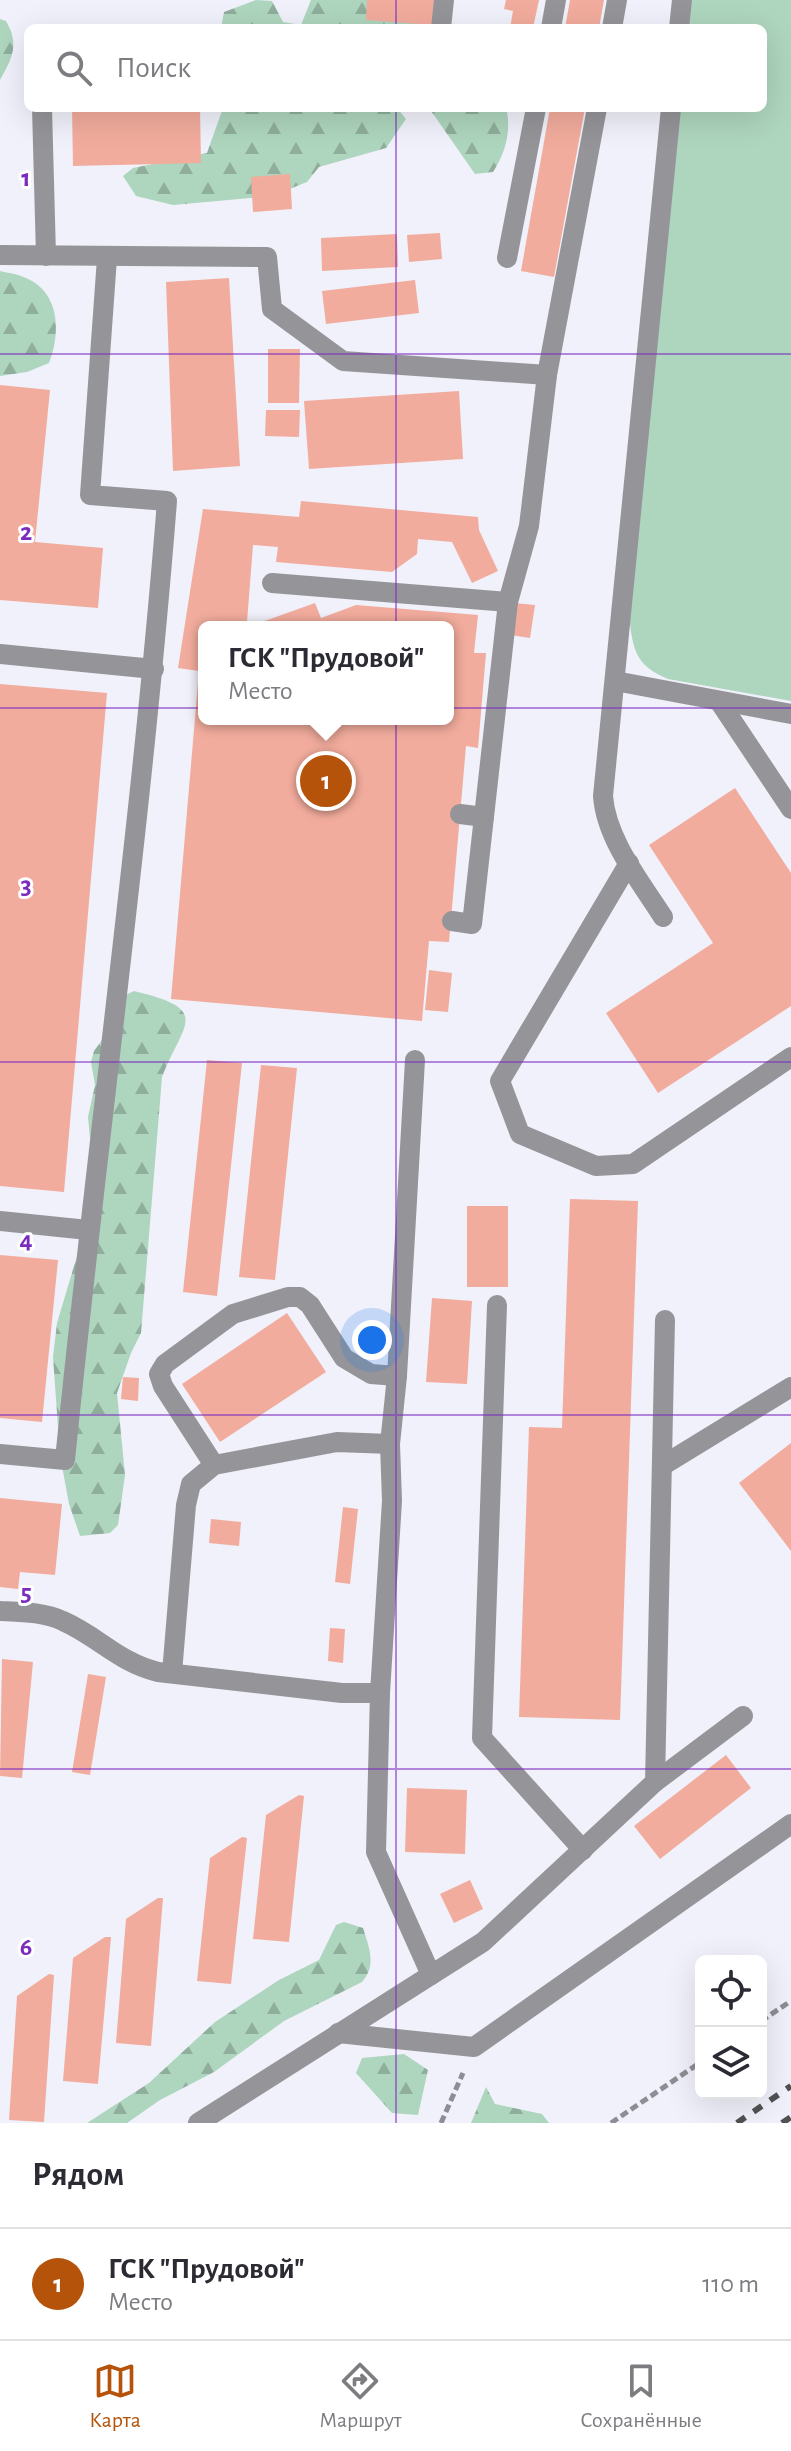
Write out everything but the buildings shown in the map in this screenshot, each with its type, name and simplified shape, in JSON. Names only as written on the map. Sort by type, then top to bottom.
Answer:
[{"type":"street","points":[[441,24],[444,0]]},
{"type":"street","points":[[552,24],[556,0]]},
{"type":"street","points":[[613,24],[617,0]]},
{"type":"street","points":[[679,24],[682,0]]},
{"type":"street","points":[[42,112],[46,256]]},
{"type":"street","points":[[507,258],[535,112]]},
{"type":"street","points":[[452,921],[472,924],[484,817],[490,698],[508,602],[529,526],[547,375],[596,112]]},
{"type":"street","points":[[663,917],[629,863],[604,812],[603,796],[671,112]]},
{"type":"street","points":[[0,255],[267,257],[272,309],[343,361],[547,375]]},
{"type":"street","points":[[0,1454],[65,1460],[88,1230],[154,669],[167,501],[90,495],[107,258]]},
{"type":"street","points":[[272,583],[508,602]]},
{"type":"street","points":[[0,654],[154,669]]},
{"type":"street","points":[[615,681],[791,714]]},
{"type":"street","points":[[719,701],[791,809]]},
{"type":"street","points":[[460,814],[484,817]]},
{"type":"street","points":[[629,863],[500,1081],[520,1134],[596,1166],[633,1164],[791,1057]]},
{"type":"street","points":[[415,1060],[397,1376],[390,1444],[392,1501],[380,1693],[376,1852],[431,1975]]},
{"type":"street","points":[[0,1221],[88,1230]]},
{"type":"street","points":[[214,1465],[163,1386],[159,1374],[165,1364],[233,1314],[288,1297],[300,1297],[310,1305],[344,1358],[371,1374],[397,1376]]},
{"type":"street","points":[[497,1305],[482,1738],[583,1850]]},
{"type":"street","points":[[655,1782],[665,1320]]},
{"type":"street","points":[[662,1466],[791,1387]]},
{"type":"street","points":[[172,1673],[187,1498],[191,1484],[214,1465],[337,1442],[390,1444]]},
{"type":"street","points":[[0,1611],[61,1619],[135,1666],[342,1693],[380,1693]]},
{"type":"street","points":[[198,2123],[501,1928],[655,1782],[743,1716]]},
{"type":"street","points":[[338,2033],[474,2047],[791,1824]]},
{"type":"path","points":[[767,2017],[791,2001]]},
{"type":"path","points":[[441,2123],[474,2047]]},
{"type":"path","points":[[611,2123],[695,2066]]},
{"type":"green space","points":[[256,0],[272,1],[283,22],[295,24],[222,24],[224,12]]},
{"type":"green space","points":[[311,0],[445,0],[446,22],[449,24],[301,24]]},
{"type":"green space","points":[[689,0],[791,0],[791,701],[668,679],[642,662],[634,647],[630,628],[679,112],[767,112],[767,24],[687,24]]},
{"type":"green space","points":[[0,19],[6,21],[13,37],[13,51],[0,80]]},
{"type":"green space","points":[[222,112],[400,112],[406,119],[386,148],[319,167],[307,182],[272,196],[173,205],[136,196],[123,176],[133,168],[207,153]]},
{"type":"green space","points":[[432,112],[506,112],[506,142],[501,158],[493,172],[475,174]]},
{"type":"green space","points":[[0,271],[23,277],[46,293],[55,314],[56,327],[49,363],[27,372],[0,376]]},
{"type":"green space","points":[[134,991],[175,1005],[186,1020],[162,1077],[141,1333],[117,1393],[125,1475],[118,1525],[110,1533],[80,1536],[69,1504],[60,1455],[53,1357],[57,1323],[80,1246],[94,1179],[88,1117],[95,1085],[91,1062],[94,1051],[107,1033],[115,1000]]},
{"type":"green space","points":[[344,1922],[363,1928],[370,1962],[367,1976],[362,1982],[284,2021],[214,2072],[160,2100],[127,2123],[87,2123],[149,2083],[215,2022],[279,1980],[319,1960],[336,1925]]},
{"type":"green space","points":[[404,2054],[428,2070],[418,2115],[392,2113],[356,2073],[362,2058]]},
{"type":"green space","points":[[486,2087],[495,2104],[542,2114],[549,2123],[471,2123]]},
{"type":"railway","points":[[737,2123],[791,2086]]},
{"type":"railway","points":[[782,2123],[791,2117]]},
{"type":"place","name":"ГСК \"Прудовой\"","points":[[326,781]]}]
